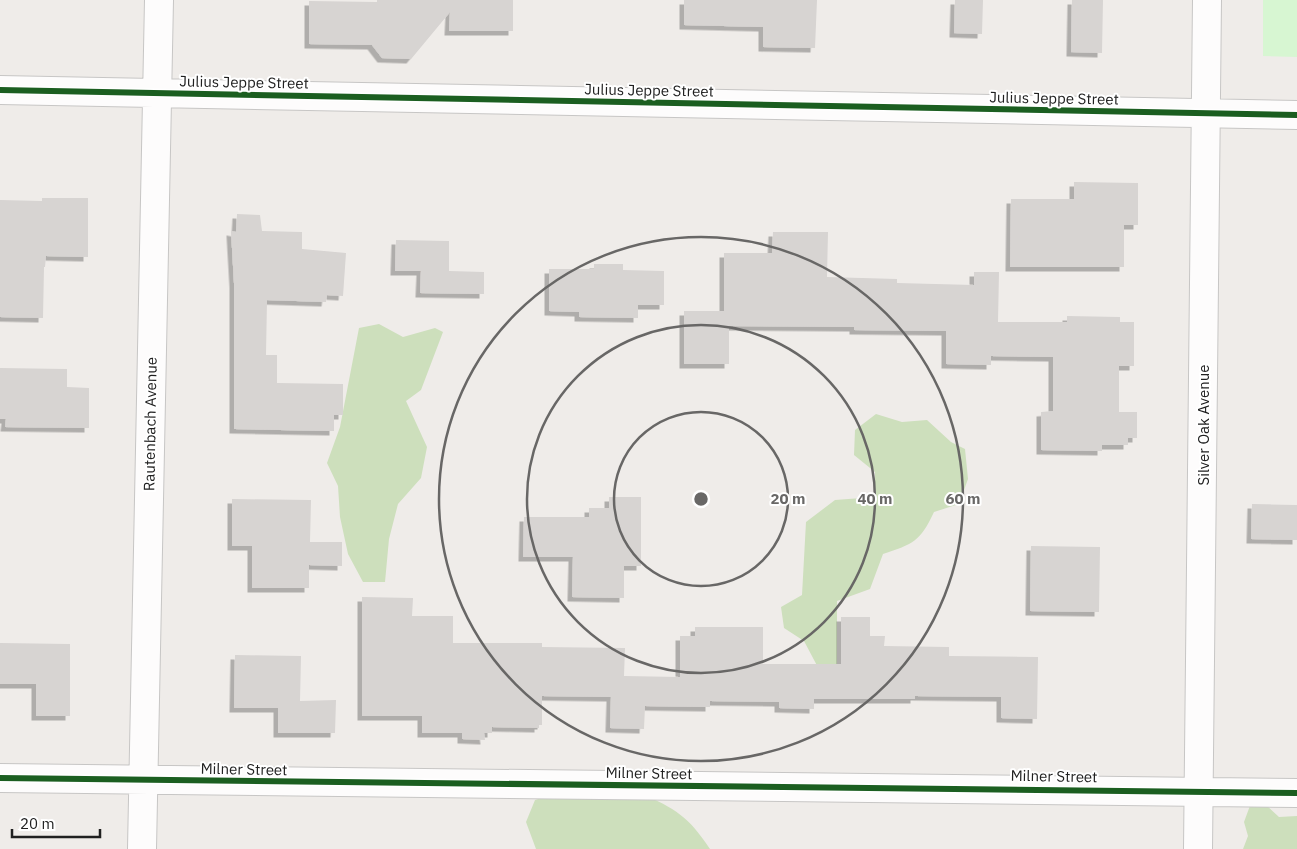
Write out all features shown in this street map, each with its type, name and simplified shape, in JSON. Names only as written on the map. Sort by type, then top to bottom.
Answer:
[{"type":"street","name":"Rautenbach Avenue","points":[[142,849],[159,0]]},
{"type":"street","name":"Silver Oak Avenue","points":[[1198,849],[1207,0]]},
{"type":"street","name":"Julius Jeppe Street","points":[[0,90],[1297,115]]},
{"type":"street","name":"Milner Street","points":[[0,778],[143,781],[1200,790],[1297,793]]},
{"type":"green space","points":[[1263,0],[1297,0],[1297,57],[1263,56]]},
{"type":"green space","points":[[379,324],[403,337],[435,328],[443,332],[421,390],[406,401],[427,447],[421,478],[398,504],[389,539],[385,582],[363,582],[348,554],[340,517],[338,486],[327,463],[340,427],[359,328]]},
{"type":"green space","points":[[876,414],[902,422],[927,420],[951,442],[965,449],[968,479],[959,504],[934,512],[920,536],[909,544],[883,554],[870,589],[837,601],[837,674],[822,675],[804,641],[784,628],[781,607],[802,595],[806,522],[835,500],[875,497],[875,472],[854,455],[855,430]]},
{"type":"green space","points":[[640,793],[672,809],[688,821],[710,849],[536,849],[526,822],[535,800],[554,794],[573,799],[593,794]]},
{"type":"green space","points":[[1251,803],[1266,805],[1279,817],[1297,816],[1297,849],[1243,849],[1248,836],[1244,822]]},
{"type":"building","points":[[377,0],[513,0],[513,31],[449,31],[450,12],[411,59],[382,58],[372,45],[309,44],[309,1],[377,2]]},
{"type":"building","points":[[684,0],[817,0],[815,48],[763,47],[763,27],[684,25]]},
{"type":"building","points":[[955,0],[983,0],[982,34],[954,33]]},
{"type":"building","points":[[1072,0],[1103,0],[1102,53],[1071,52]]},
{"type":"building","points":[[1074,182],[1138,183],[1138,225],[1124,225],[1124,267],[1010,267],[1011,199],[1074,199]]},
{"type":"building","points":[[42,198],[88,198],[88,257],[46,256],[43,318],[0,317],[0,200],[42,201]]},
{"type":"building","points":[[237,214],[260,215],[262,231],[302,232],[302,249],[346,253],[343,296],[327,295],[326,302],[267,300],[266,355],[277,355],[277,383],[343,384],[343,415],[334,415],[334,431],[234,429],[234,283],[231,231],[236,232]]},
{"type":"building","points":[[773,232],[828,232],[827,277],[897,279],[897,283],[974,285],[974,272],[999,272],[998,322],[1067,322],[1067,316],[1120,317],[1120,322],[1134,322],[1134,366],[1119,366],[1119,412],[1137,412],[1137,438],[1128,438],[1128,445],[1102,445],[1102,451],[1041,450],[1041,412],[1053,411],[1053,357],[991,356],[991,365],[946,364],[946,331],[854,330],[854,327],[729,326],[729,364],[684,364],[684,311],[724,311],[724,253],[772,253]]},
{"type":"building","points":[[396,240],[449,241],[449,271],[484,272],[484,294],[420,293],[421,271],[395,271]]},
{"type":"building","points":[[594,264],[623,264],[623,270],[664,271],[664,305],[638,305],[638,318],[579,317],[579,312],[549,311],[549,269],[594,269]]},
{"type":"building","points":[[0,368],[67,369],[67,387],[89,388],[89,428],[5,427],[6,419],[0,419]]},
{"type":"building","points":[[609,497],[641,497],[641,566],[624,566],[624,598],[572,597],[573,557],[523,557],[524,517],[589,517],[589,508],[609,508]]},
{"type":"building","points":[[232,499],[311,500],[310,542],[342,542],[342,566],[309,565],[309,588],[252,588],[252,546],[232,546]]},
{"type":"building","points":[[1252,504],[1297,505],[1297,540],[1251,539]]},
{"type":"building","points":[[1031,546],[1100,547],[1099,612],[1030,611]]},
{"type":"building","points":[[362,597],[413,598],[412,616],[453,616],[453,643],[542,643],[542,647],[625,648],[624,676],[680,677],[680,636],[695,636],[695,627],[763,627],[763,664],[841,664],[841,617],[870,617],[870,636],[885,636],[884,646],[949,647],[949,656],[1038,657],[1037,719],[1001,718],[1001,697],[915,696],[915,699],[814,699],[814,709],[779,708],[779,702],[710,701],[710,707],[645,706],[644,729],[610,728],[611,697],[542,696],[542,725],[539,725],[539,728],[492,727],[492,733],[484,733],[485,740],[462,739],[462,733],[422,733],[422,716],[362,716]]},
{"type":"building","points":[[0,643],[70,644],[70,716],[36,716],[36,684],[0,684]]},
{"type":"building","points":[[235,655],[301,656],[300,701],[336,700],[335,733],[278,733],[278,708],[234,708]]},
{"type":"cycle path","points":[[0,90],[1297,115]]},
{"type":"cycle path","points":[[0,778],[1297,793]]}]
